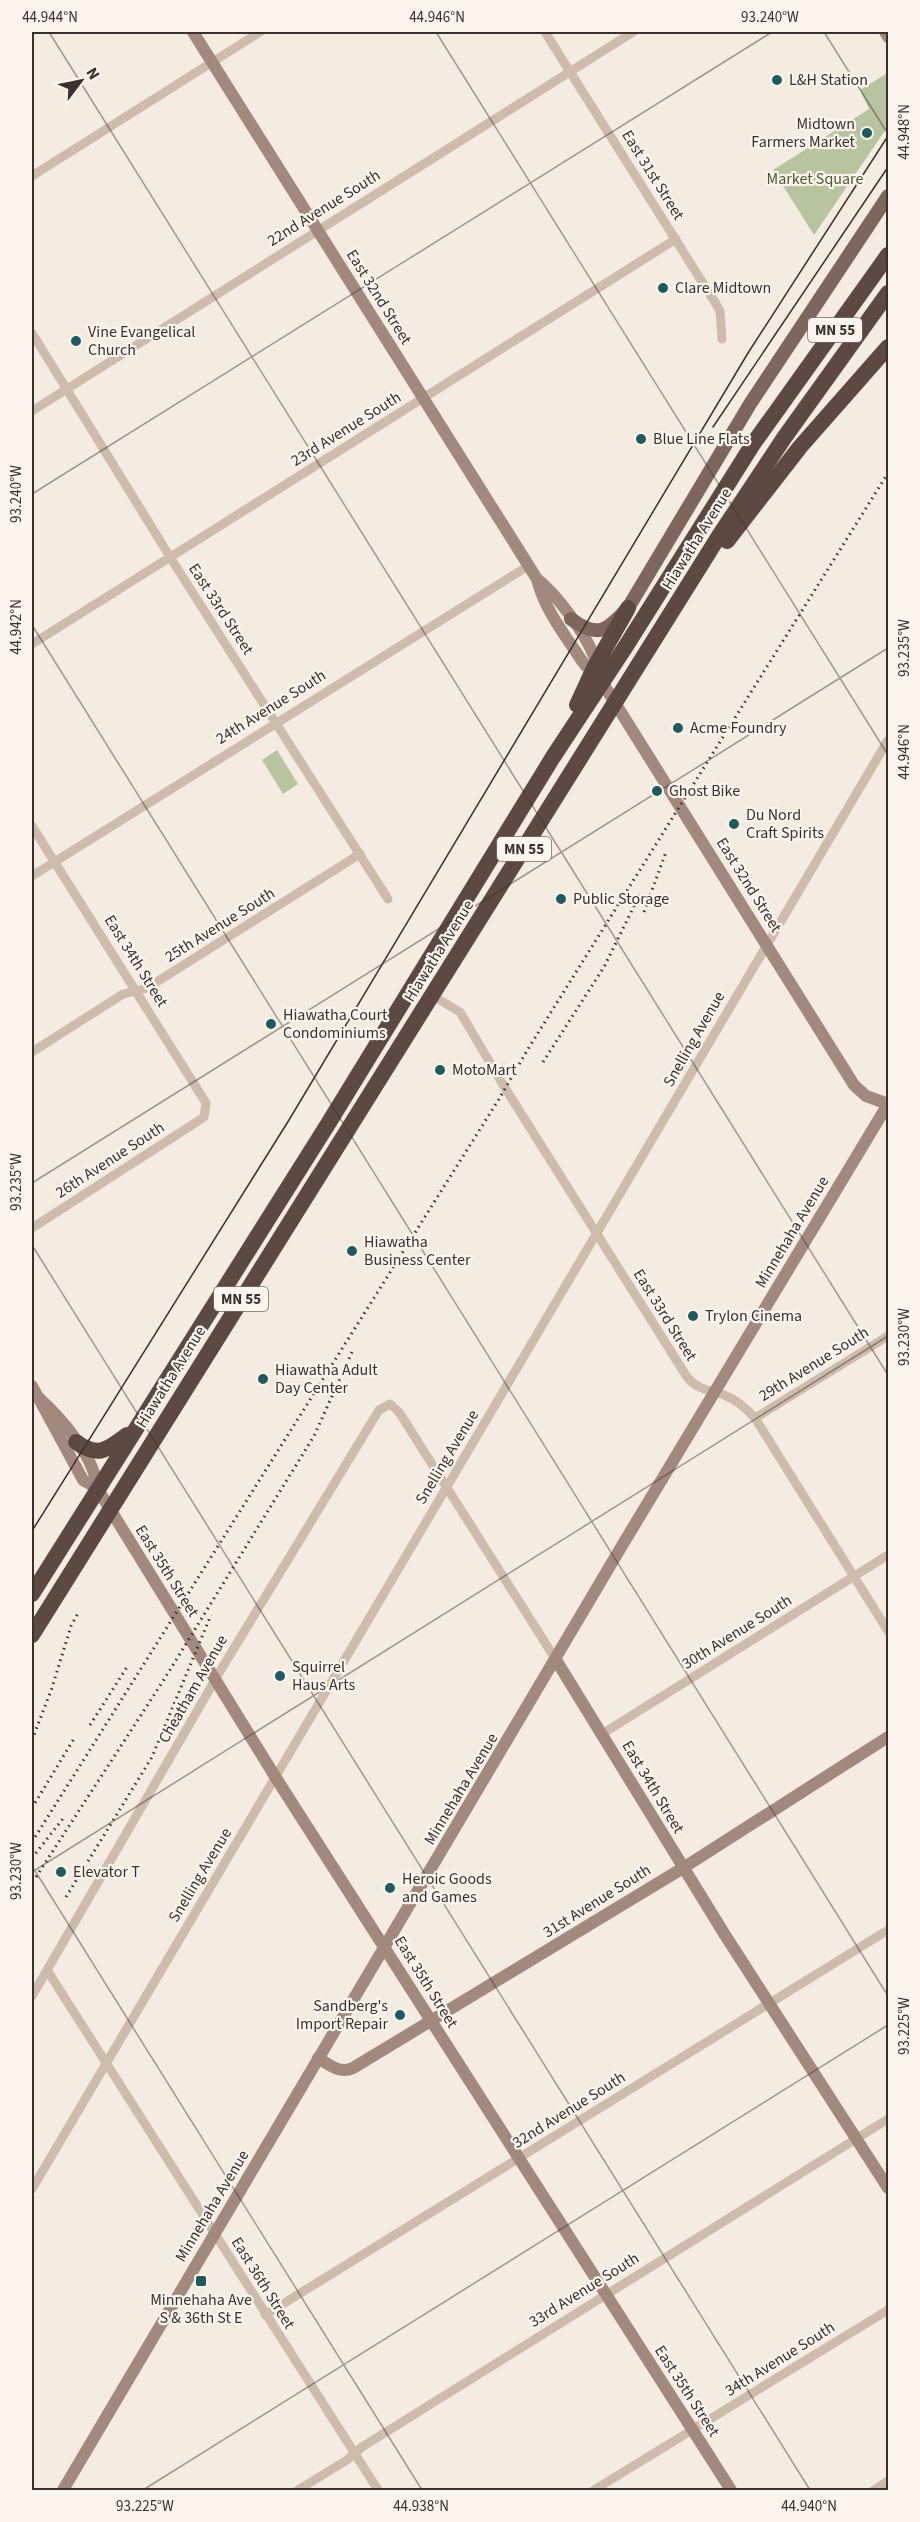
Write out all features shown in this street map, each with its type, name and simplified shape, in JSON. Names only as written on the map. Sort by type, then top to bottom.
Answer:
[{"type":"highway","name":"Hiawatha Avenue","points":[[32,1594],[328,1124],[553,757],[598,675],[753,444],[888,255]]},
{"type":"highway","name":"Hiawatha Avenue","points":[[32,1635],[676,605],[794,424],[888,293]]},
{"type":"highway","points":[[676,605],[807,439],[888,347]]},
{"type":"highway","points":[[598,675],[628,608]]},
{"type":"highway","points":[[75,1442],[90,1450],[101,1451],[137,1427]]},
{"type":"main road","points":[[571,619],[589,631],[602,630],[614,623],[628,608],[750,404],[888,196]]},
{"type":"street","name":"East 32nd Street","points":[[193,32],[528,566],[537,579],[550,589],[571,619],[595,658],[598,675]]},
{"type":"street","points":[[32,176],[260,32]]},
{"type":"street","name":"East 31st Street","points":[[545,32],[720,311],[722,339]]},
{"type":"street","name":"22nd Avenue South","points":[[32,411],[633,32]]},
{"type":"street","points":[[885,32],[888,37]]},
{"type":"street","name":"23rd Avenue South","points":[[32,644],[676,239]]},
{"type":"street","name":"East 33rd Street","points":[[32,333],[170,556],[388,899]]},
{"type":"street","name":"24th Avenue South","points":[[32,876],[528,566]]},
{"type":"street","name":"East 32nd Street","points":[[537,579],[541,596],[576,652],[586,666],[598,675],[854,1084],[867,1097],[888,1104]]},
{"type":"street","name":"Snelling Avenue","points":[[32,2189],[888,740]]},
{"type":"street","name":"East 34th Street","points":[[32,826],[206,1102],[204,1117]]},
{"type":"street","name":"25th Avenue South","points":[[32,1052],[123,994],[147,988],[360,854]]},
{"type":"street","name":"East 33rd Street","points":[[433,996],[460,1012],[687,1377],[698,1388],[724,1395],[741,1404],[755,1418],[888,1631]]},
{"type":"street","name":"Minnehaha Avenue","points":[[63,2490],[318,2058],[888,1104]]},
{"type":"street","name":"26th Avenue South","points":[[32,1228],[204,1117]]},
{"type":"street","name":"29th Avenue South","points":[[755,1418],[888,1336]]},
{"type":"street","name":"East 35th Street","points":[[32,1386],[35,1401],[83,1480],[97,1488]]},
{"type":"street","name":"East 35th Street","points":[[35,1401],[59,1416],[93,1467],[97,1488],[109,1509],[276,1778],[731,2490]]},
{"type":"street","name":"East 34th Street","points":[[390,1404],[399,1412],[447,1485],[683,1868],[888,2188]]},
{"type":"street","name":"Cheatham Avenue","points":[[32,1996],[161,1771],[379,1410],[390,1404]]},
{"type":"street","name":"30th Avenue South","points":[[602,1734],[888,1555]]},
{"type":"street","name":"31st Avenue South","points":[[318,2058],[337,2069],[350,2070],[683,1868],[888,1737]]},
{"type":"street","name":"32nd Avenue South","points":[[266,2315],[888,1930]]},
{"type":"street","name":"East 36th Street","points":[[47,1970],[378,2490]]},
{"type":"street","name":"33rd Avenue South","points":[[298,2490],[888,2119]]},
{"type":"street","name":"34th Avenue South","points":[[594,2490],[888,2310]]},
{"type":"street","points":[[874,2490],[888,2481]]},
{"type":"green space","name":"Market Square","points":[[886,74],[888,78],[888,126],[814,235],[773,170],[869,109],[860,90]]},
{"type":"green space","points":[[277,750],[298,784],[283,794],[262,760]]},
{"type":"tram line","points":[[32,1531],[289,1120],[748,353],[888,136]]},
{"type":"tram line","points":[[713,427],[888,167]]},
{"type":"railway","points":[[32,1842],[499,1099],[888,473]]},
{"type":"railway","points":[[644,912],[666,852]]},
{"type":"railway","points":[[543,1062],[604,967],[641,892]]},
{"type":"railway","points":[[36,1877],[165,1678],[314,1436],[352,1352]]},
{"type":"railway","points":[[32,1740],[52,1688],[71,1626],[78,1613]]},
{"type":"railway","points":[[66,1897],[152,1757],[211,1615]]},
{"type":"railway","points":[[90,1725],[127,1667]]},
{"type":"railway","points":[[32,1808],[75,1737]]},
{"type":"railway","points":[[32,1858],[65,1816]]},
{"type":"place","name":"L&H Station","points":[[777,80]]},
{"type":"place","name":"Midtown Farmers Market","points":[[867,133]]},
{"type":"place","name":"Clare Midtown","points":[[663,288]]},
{"type":"place","name":"Vine Evangelical Church","points":[[76,341]]},
{"type":"place","name":"Blue Line Flats","points":[[641,439]]},
{"type":"place","name":"Acme Foundry","points":[[678,728]]},
{"type":"place","name":"Ghost Bike","points":[[657,791]]},
{"type":"place","name":"Du Nord Craft Spirits","points":[[734,824]]},
{"type":"place","name":"Public Storage","points":[[561,899]]},
{"type":"place","name":"Hiawatha Court Condominiums","points":[[271,1024]]},
{"type":"place","name":"MotoMart","points":[[440,1070]]},
{"type":"place","name":"Hiawatha Business Center","points":[[352,1251]]},
{"type":"place","name":"Trylon Cinema","points":[[693,1316]]},
{"type":"place","name":"Hiawatha Adult Day Center","points":[[263,1379]]},
{"type":"place","name":"Squirrel Haus Arts","points":[[280,1676]]},
{"type":"place","name":"Elevator T","points":[[61,1872]]},
{"type":"place","name":"Heroic Goods and Games","points":[[390,1888]]},
{"type":"place","name":"Sandberg's Import Repair","points":[[400,2015]]},
{"type":"place","name":"Minnehaha Ave S & 36th St E","points":[[201,2281]]}]
